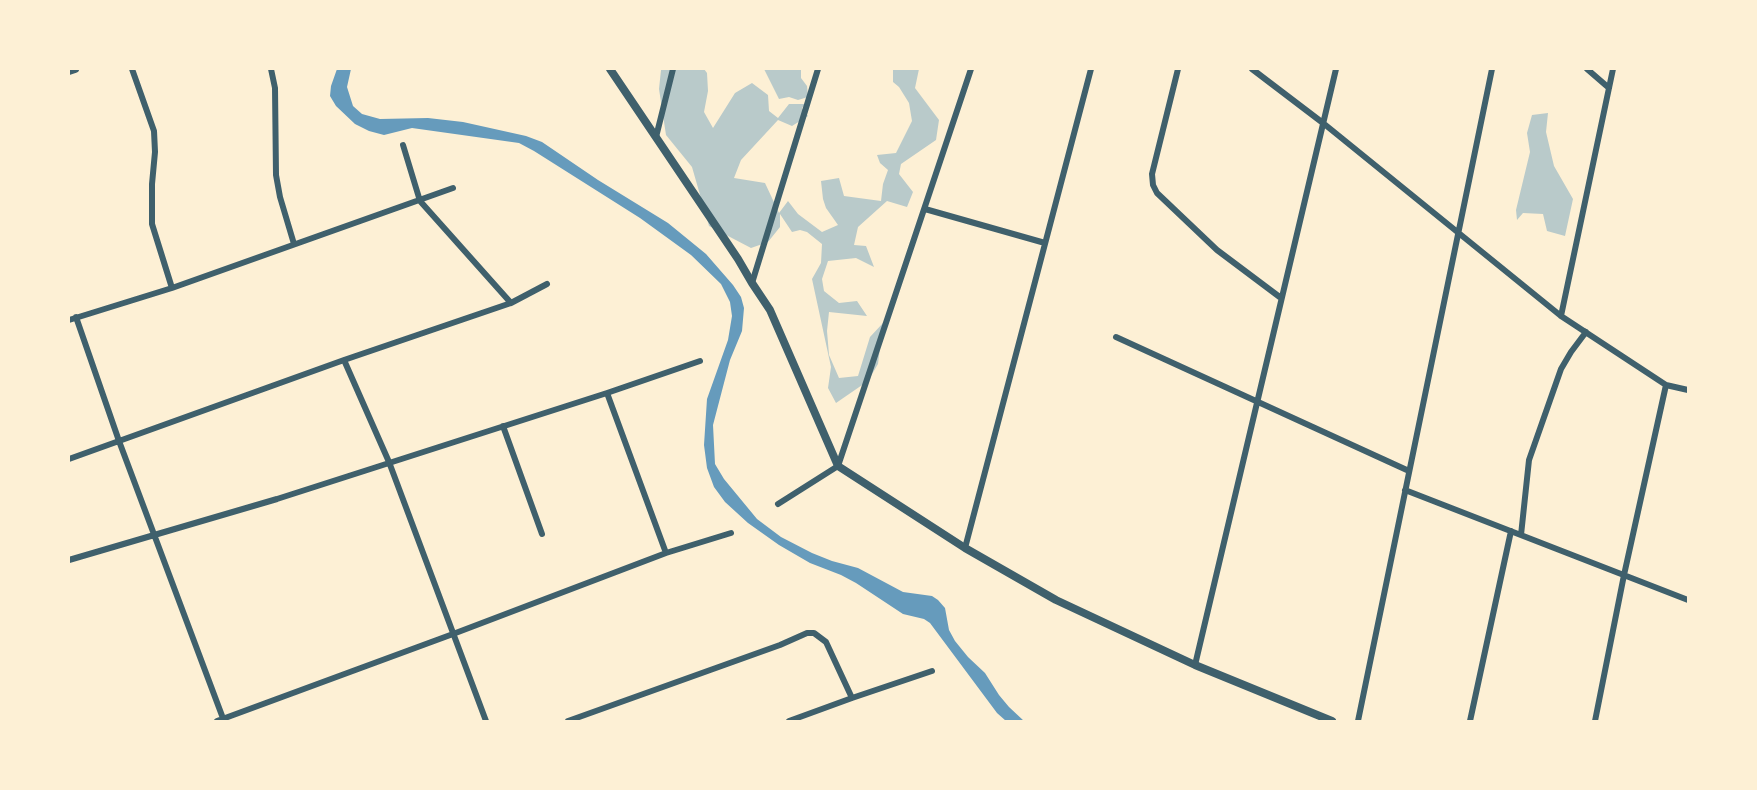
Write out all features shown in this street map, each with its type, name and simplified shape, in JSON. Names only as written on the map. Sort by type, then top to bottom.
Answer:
[{"type":"street","points":[[69,71],[75,69]]},
{"type":"street","points":[[132,69],[154,131],[152,224],[172,288]]},
{"type":"street","points":[[271,69],[274,85],[276,175],[294,244]]},
{"type":"street","points":[[610,69],[770,310],[838,466],[965,548],[1056,600],[1195,665],[1332,721]]},
{"type":"street","points":[[656,137],[673,69]]},
{"type":"street","points":[[752,283],[818,69]]},
{"type":"street","points":[[778,504],[838,466],[971,69]]},
{"type":"street","points":[[965,548],[1091,69]]},
{"type":"street","points":[[1178,69],[1152,174],[1153,185],[1157,193],[1217,250],[1281,298]]},
{"type":"street","points":[[1252,69],[1323,123],[1562,316],[1666,385],[1688,390]]},
{"type":"street","points":[[1195,665],[1336,69]]},
{"type":"street","points":[[1358,721],[1492,69]]},
{"type":"street","points":[[1587,69],[1609,88]]},
{"type":"street","points":[[1562,316],[1612,69]]},
{"type":"street","points":[[404,145],[420,201],[511,303]]},
{"type":"street","points":[[69,320],[172,288],[453,188]]},
{"type":"street","points":[[925,209],[1045,243]]},
{"type":"street","points":[[69,459],[344,360],[511,303],[547,284]]},
{"type":"street","points":[[76,317],[221,720],[666,553],[731,533]]},
{"type":"street","points":[[1521,535],[1529,460],[1535,441],[1561,369],[1586,332]]},
{"type":"street","points":[[1116,337],[1409,471]]},
{"type":"street","points":[[344,360],[389,462],[486,721]]},
{"type":"street","points":[[69,560],[277,499],[700,361]]},
{"type":"street","points":[[1594,721],[1666,385]]},
{"type":"street","points":[[607,393],[666,553]]},
{"type":"street","points":[[503,426],[542,534]]},
{"type":"street","points":[[1405,490],[1688,600]]},
{"type":"street","points":[[1470,721],[1511,531]]},
{"type":"street","points":[[568,721],[780,645],[807,633],[814,633],[826,642],[852,698]]},
{"type":"street","points":[[789,721],[932,671]]},
{"type":"shaded area","points":[[704,69],[707,73],[708,91],[704,112],[713,128],[735,93],[752,83],[768,95],[769,111],[778,118],[789,104],[806,104],[802,108],[808,116],[792,126],[778,120],[741,160],[734,178],[765,183],[779,213],[788,201],[798,214],[822,232],[838,225],[826,208],[821,181],[839,178],[844,196],[881,201],[888,170],[880,163],[877,155],[896,153],[912,121],[909,103],[893,82],[893,69],[919,69],[915,88],[939,120],[936,140],[901,164],[899,174],[913,192],[907,207],[887,201],[858,227],[854,245],[866,246],[874,267],[856,258],[828,261],[822,279],[824,291],[839,303],[857,301],[867,316],[829,312],[827,331],[829,355],[839,378],[858,376],[870,337],[883,323],[878,364],[868,381],[836,403],[828,388],[831,367],[812,279],[821,263],[822,244],[807,232],[800,230],[792,232],[780,214],[780,227],[768,242],[751,248],[709,226],[692,167],[666,135],[659,89],[661,70]]},
{"type":"shaded area","points":[[764,69],[801,69],[801,78],[807,86],[808,97],[798,100],[789,97],[779,99]]},
{"type":"shaded area","points":[[1548,113],[1546,132],[1554,166],[1573,199],[1565,236],[1547,231],[1543,214],[1523,213],[1517,220],[1516,210],[1530,152],[1527,133],[1532,115]]},
{"type":"water","points":[[337,69],[351,69],[347,87],[353,106],[362,114],[380,119],[428,118],[463,122],[526,136],[542,142],[668,223],[706,254],[733,285],[741,297],[744,308],[742,331],[730,360],[713,425],[715,464],[724,479],[757,519],[781,537],[812,553],[858,568],[903,592],[932,596],[938,600],[945,608],[949,630],[955,641],[985,673],[1009,707],[1024,721],[1006,721],[997,713],[930,623],[924,619],[903,614],[856,583],[810,563],[779,545],[748,523],[725,502],[714,487],[707,468],[704,445],[707,399],[728,340],[732,316],[730,302],[721,284],[691,255],[640,218],[519,143],[412,128],[384,135],[355,124],[336,106],[330,96]]}]
